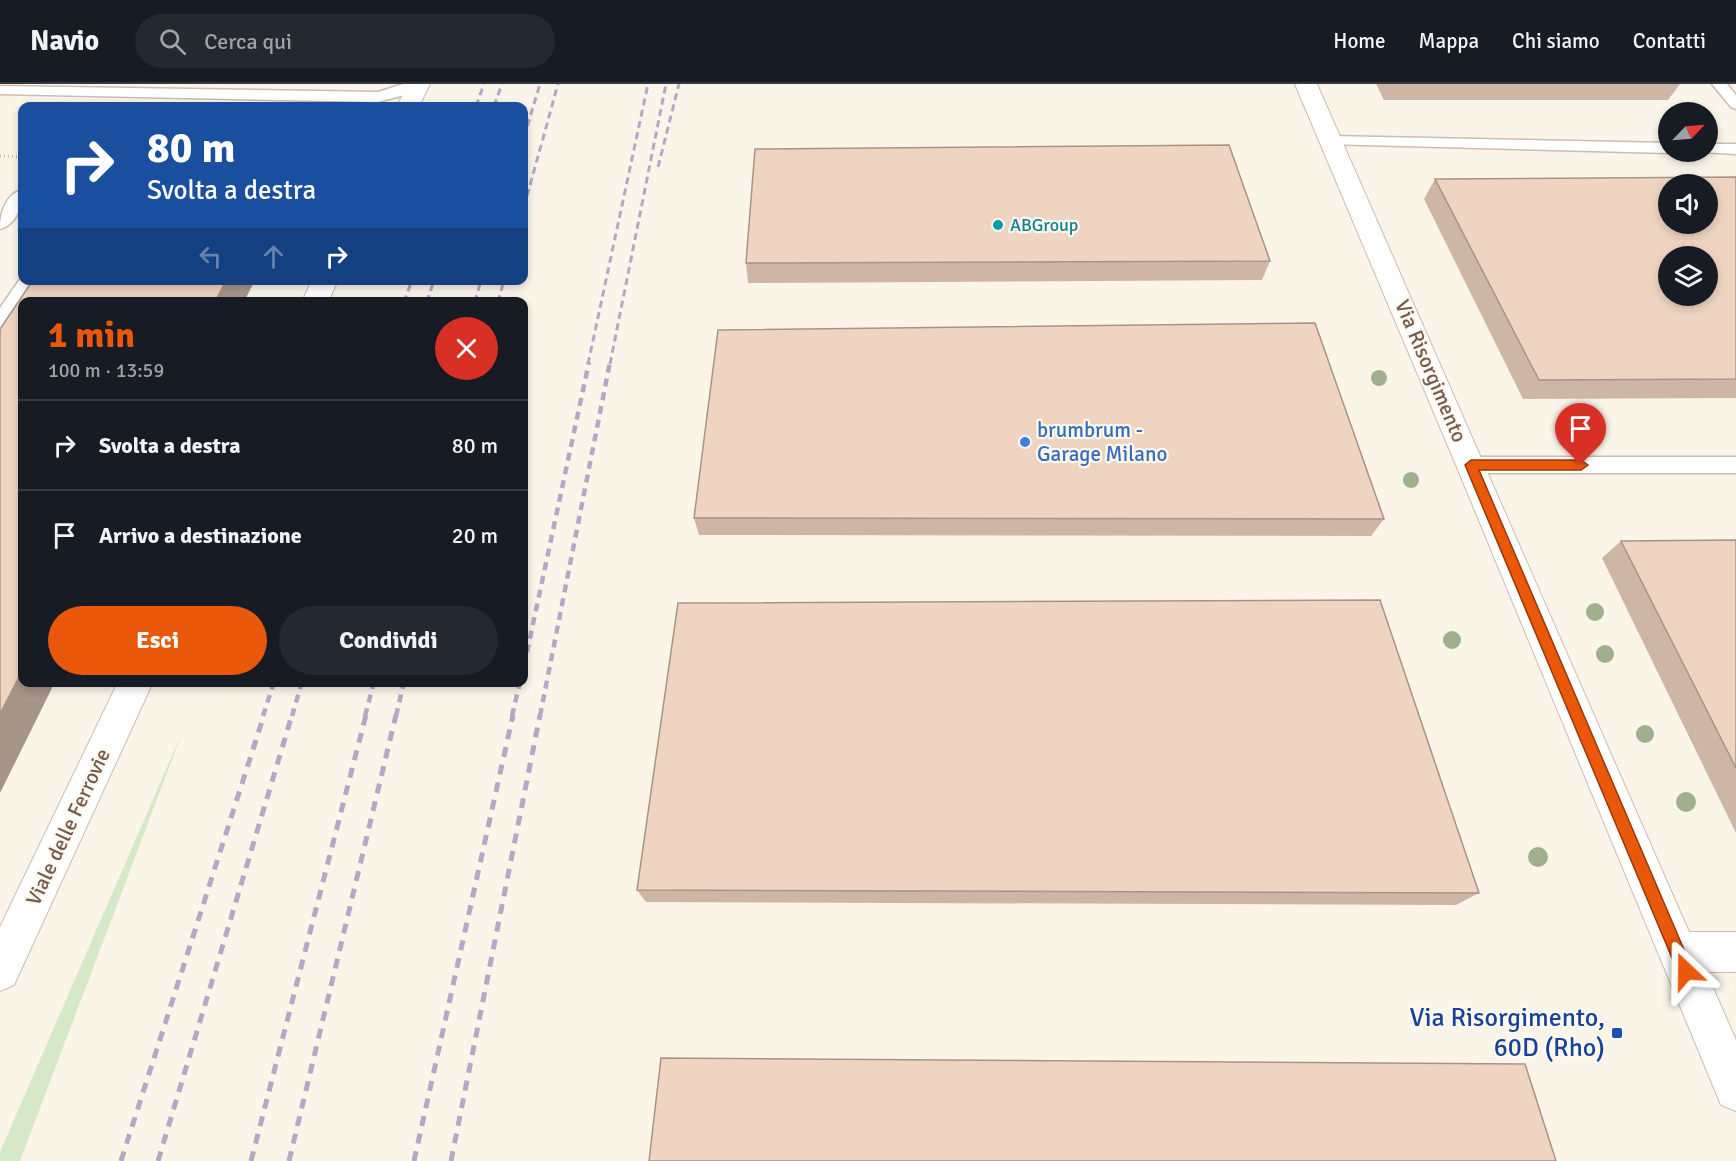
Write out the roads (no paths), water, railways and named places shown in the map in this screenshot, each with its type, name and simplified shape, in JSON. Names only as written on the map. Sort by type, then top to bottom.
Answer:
[{"type":"street","points":[[410,102],[417,84]]},
{"type":"street","name":"Via Risorgimento","points":[[1306,84],[1471,465],[1736,1089]]},
{"type":"street","name":"Viale delle Ferrovie","points":[[0,971],[134,687]]},
{"type":"street","points":[[1677,952],[1736,952]]},
{"type":"lane","points":[[0,90],[163,89],[378,97],[399,92],[417,84]]},
{"type":"lane","points":[[1719,84],[1736,104]]},
{"type":"lane","points":[[93,102],[104,88]]},
{"type":"lane","points":[[154,102],[163,89]]},
{"type":"lane","points":[[1331,141],[1658,148]]},
{"type":"lane","points":[[1718,149],[1736,148]]},
{"type":"lane","points":[[0,224],[18,200]]},
{"type":"lane","points":[[0,322],[26,285]]},
{"type":"lane","points":[[1471,465],[1736,465]]},
{"type":"railway","points":[[477,102],[484,84]]},
{"type":"railway","points":[[495,102],[502,84]]},
{"type":"railway","points":[[528,124],[540,84]]},
{"type":"railway","points":[[528,193],[558,84]]},
{"type":"railway","points":[[588,364],[648,84]]},
{"type":"railway","points":[[610,364],[666,84]]},
{"type":"railway","points":[[658,167],[679,84]]},
{"type":"railway","points":[[406,297],[410,285]]},
{"type":"railway","points":[[429,297],[432,285]]},
{"type":"railway","points":[[476,297],[480,285]]},
{"type":"railway","points":[[499,297],[503,285]]},
{"type":"railway","points":[[528,647],[589,362]]},
{"type":"railway","points":[[540,716],[610,362]]},
{"type":"railway","points":[[263,716],[272,687]]},
{"type":"railway","points":[[292,716],[301,687]]},
{"type":"railway","points":[[365,716],[373,687]]},
{"type":"railway","points":[[396,716],[403,687]]},
{"type":"railway","points":[[512,716],[519,687]]},
{"type":"railway","points":[[121,1161],[264,715]]},
{"type":"railway","points":[[158,1161],[292,715]]},
{"type":"railway","points":[[251,1161],[366,715]]},
{"type":"railway","points":[[289,1161],[396,715]]},
{"type":"railway","points":[[414,1161],[513,715]]},
{"type":"railway","points":[[451,1161],[540,715]]},
{"type":"place","name":"ABGroup","points":[[998,225]]},
{"type":"place","name":"brumbrum - Garage Milano","points":[[1025,442]]},
{"type":"place","name":"Via Risorgimento, 60D (Rho)","points":[[1617,1033]]}]
